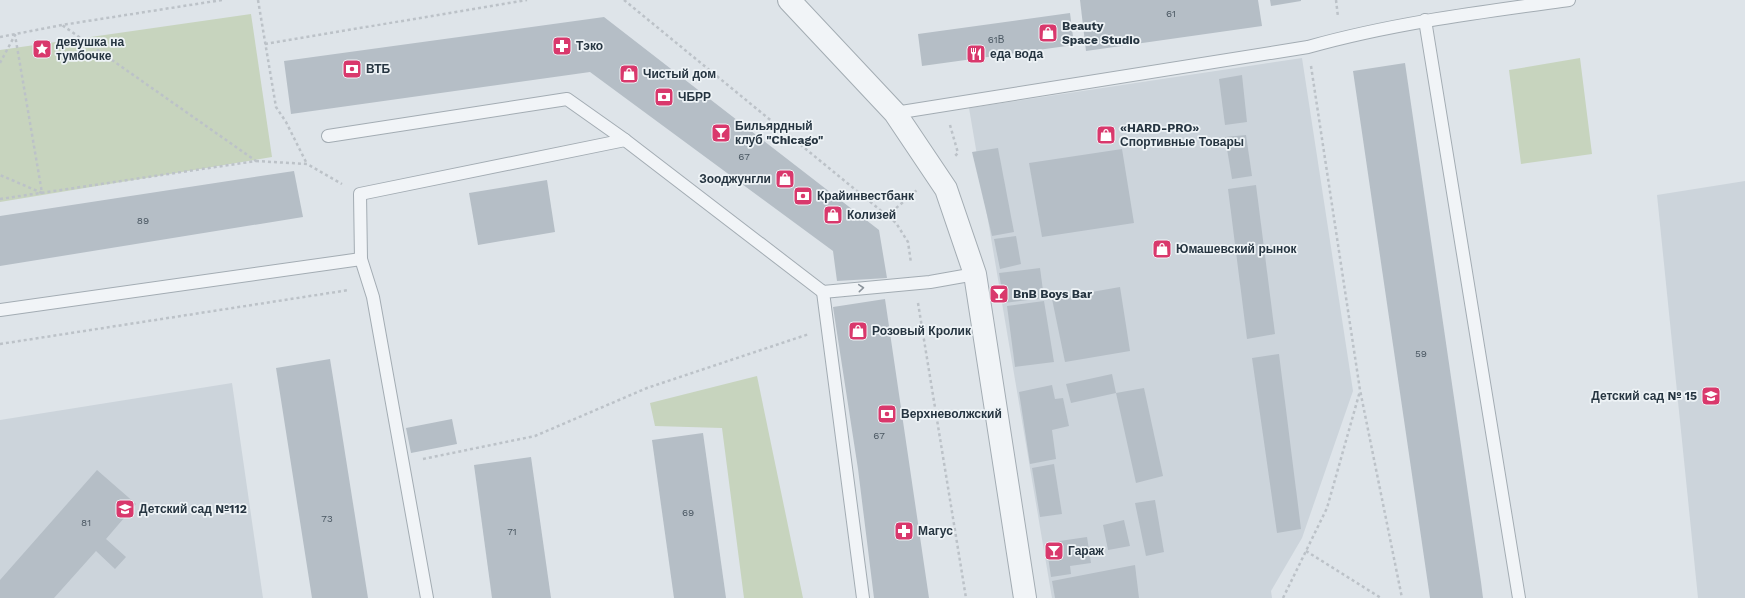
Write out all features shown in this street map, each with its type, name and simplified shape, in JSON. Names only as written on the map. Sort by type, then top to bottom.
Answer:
[{"type":"street","points":[[789,0],[895,114],[946,189],[975,274],[1025,598]]},
{"type":"lane","points":[[895,114],[1308,46],[1341,37],[1425,20],[1569,0]]},
{"type":"lane","points":[[1425,20],[1518,598]]},
{"type":"lane","points":[[328,136],[567,99],[625,140],[823,292],[930,282],[975,274]]},
{"type":"lane","points":[[427,598],[369,287],[360,259],[360,194],[625,140]]},
{"type":"lane","points":[[0,310],[360,259]]},
{"type":"lane","points":[[823,292],[863,598]]},
{"type":"path","points":[[0,37],[62,25],[222,0]]},
{"type":"path","points":[[258,0],[276,107],[286,122],[307,164]]},
{"type":"path","points":[[265,44],[527,0]]},
{"type":"path","points":[[62,25],[256,161]]},
{"type":"path","points":[[0,63],[15,35]]},
{"type":"path","points":[[15,35],[42,193]]},
{"type":"path","points":[[1308,46],[1360,390],[1402,598]]},
{"type":"path","points":[[887,216],[958,153],[945,106]]},
{"type":"path","points":[[0,199],[256,161],[307,164],[360,194]]},
{"type":"path","points":[[0,175],[42,193]]},
{"type":"path","points":[[0,344],[369,287]]},
{"type":"path","points":[[403,463],[535,436],[647,388],[827,328]]},
{"type":"path","points":[[1283,598],[1327,508],[1360,390]]},
{"type":"path","points":[[1306,551],[1381,598]]},
{"type":"shaded area","name":"Юмашевский рынок","points":[[1302,58],[1353,391],[1302,538],[1271,591],[1272,598],[1052,598],[969,108]]},
{"type":"shaded area","name":"Детский сад № 15","points":[[1745,181],[1745,598],[1698,598],[1657,195]]},
{"type":"shaded area","name":"Детский сад №112","points":[[232,383],[263,598],[0,598],[0,420]]},
{"type":"green space","points":[[251,14],[272,157],[0,202],[0,50]]},
{"type":"green space","points":[[1580,58],[1592,154],[1521,164],[1509,70]]},
{"type":"green space","points":[[757,376],[803,598],[744,598],[722,428],[655,426],[650,403]]},
{"type":"building","points":[[1080,0],[1258,0],[1262,26],[1086,51]]},
{"type":"building","points":[[1270,0],[1301,0],[1301,1],[1271,6]]},
{"type":"building","points":[[1070,13],[1074,45],[922,66],[918,34]]},
{"type":"building","points":[[604,17],[879,230],[887,278],[837,281],[833,251],[590,72],[291,114],[284,61]]},
{"type":"building","points":[[1405,63],[1483,598],[1430,598],[1353,71]]},
{"type":"building","points":[[1242,75],[1247,122],[1225,125],[1219,79]]},
{"type":"building","points":[[1246,135],[1252,176],[1232,179],[1225,137]]},
{"type":"building","points":[[998,148],[1014,232],[992,236],[972,152]]},
{"type":"building","points":[[1122,149],[1134,223],[1042,237],[1029,163]]},
{"type":"building","points":[[294,171],[303,217],[0,266],[0,216]]},
{"type":"building","points":[[547,180],[555,232],[478,245],[469,193]]},
{"type":"building","points":[[1256,185],[1275,334],[1247,339],[1228,189]]},
{"type":"building","points":[[1016,236],[1021,264],[1000,269],[994,239]]},
{"type":"building","points":[[1040,268],[1044,298],[1004,303],[999,273]]},
{"type":"building","points":[[1120,287],[1130,351],[1065,362],[1052,299]]},
{"type":"building","points":[[885,299],[929,598],[874,598],[858,469],[833,307]]},
{"type":"building","points":[[1044,301],[1054,362],[1015,367],[1007,306]]},
{"type":"building","points":[[1279,354],[1301,529],[1277,533],[1252,358]]},
{"type":"building","points":[[330,359],[368,598],[312,598],[276,368]]},
{"type":"building","points":[[1112,374],[1116,393],[1071,403],[1066,384]]},
{"type":"building","points":[[1052,385],[1055,399],[1063,398],[1069,426],[1052,430],[1056,459],[1030,464],[1019,392]]},
{"type":"building","points":[[1144,388],[1163,476],[1136,483],[1116,393]]},
{"type":"building","points":[[452,419],[457,444],[411,453],[406,428]]},
{"type":"building","points":[[703,433],[726,598],[674,598],[652,440]]},
{"type":"building","points":[[531,457],[551,598],[492,598],[474,465]]},
{"type":"building","points":[[1054,464],[1062,514],[1040,517],[1032,468]]},
{"type":"building","points":[[97,470],[136,504],[106,539],[126,557],[115,569],[96,551],[54,598],[0,598],[0,580]]},
{"type":"building","points":[[1155,500],[1164,552],[1146,556],[1135,503]]},
{"type":"building","points":[[1124,520],[1130,546],[1108,550],[1103,525]]},
{"type":"building","points":[[1087,537],[1091,563],[1070,566],[1071,574],[1051,577],[1046,543]]},
{"type":"building","points":[[1135,565],[1139,598],[1055,598],[1052,581]]},
{"type":"place","name":"Beauty Space Studio","points":[[1048,33]]},
{"type":"place","name":"Тэко","points":[[562,46]]},
{"type":"place","name":"девушка на тумбочке","points":[[42,49]]},
{"type":"place","name":"еда вода","points":[[976,54]]},
{"type":"place","name":"ВТБ","points":[[352,69]]},
{"type":"place","name":"Чистый дом","points":[[629,74]]},
{"type":"place","name":"ЧБРР","points":[[664,97]]},
{"type":"place","name":"Бильярдный клуб \"Chicago\"","points":[[721,133]]},
{"type":"place","name":"«HARD-PRO» Спортивные Товары","points":[[1106,135]]},
{"type":"place","name":"Зооджунгли","points":[[785,179]]},
{"type":"place","name":"Крайинвестбанк","points":[[803,196]]},
{"type":"place","name":"Колизей","points":[[833,215]]},
{"type":"place","name":"Юмашевский рынок","points":[[1162,249]]},
{"type":"place","name":"BnB Boys Bar","points":[[999,294]]},
{"type":"place","name":"Розовый Кролик","points":[[858,331]]},
{"type":"place","name":"Детский сад № 15","points":[[1711,396]]},
{"type":"place","name":"Верхневолжский","points":[[887,414]]},
{"type":"place","name":"Детский сад №112","points":[[125,509]]},
{"type":"place","name":"Магус","points":[[904,531]]},
{"type":"place","name":"Гараж","points":[[1054,551]]}]
